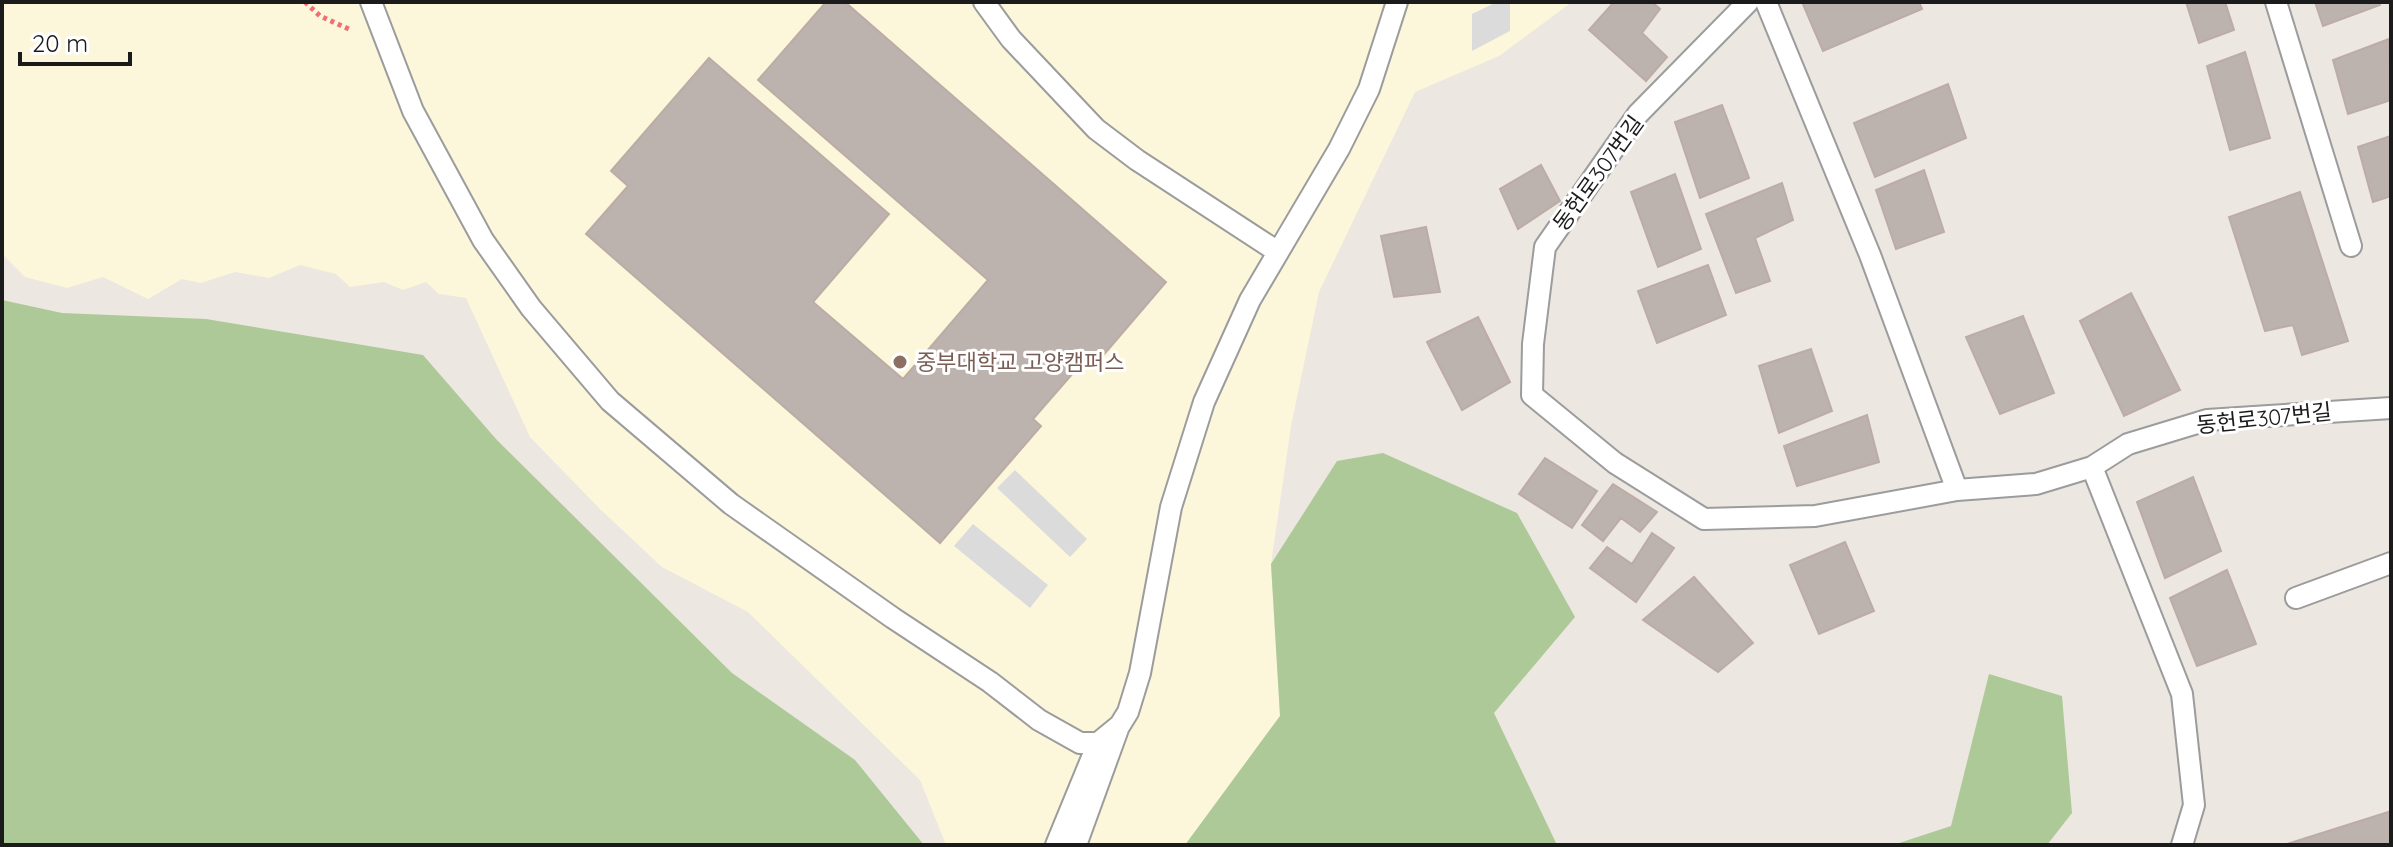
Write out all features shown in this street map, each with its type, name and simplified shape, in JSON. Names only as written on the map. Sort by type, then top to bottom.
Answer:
[{"type":"lane","points":[[371,2],[413,111],[483,240],[531,308],[610,401],[731,504],[893,618],[990,682],[1039,720],[1080,743],[1098,743]]},
{"type":"lane","points":[[984,2],[1011,39],[1096,129],[1137,160],[1278,252]]},
{"type":"lane","points":[[1076,845],[1140,673],[1171,507],[1199,416],[1237,328],[1339,149],[1369,89],[1397,2]]},
{"type":"lane","name":"동헌로307번길","points":[[1748,2],[1638,114],[1545,247],[1533,344],[1532,395],[1615,463],[1704,519],[1815,516],[1957,490],[2036,484],[2092,467],[2128,444],[2207,420],[2391,408]]},
{"type":"lane","points":[[1766,2],[1870,255],[1957,490]]},
{"type":"lane","points":[[2276,2],[2351,246]]},
{"type":"lane","points":[[2092,467],[2182,694],[2194,805],[2182,845]]},
{"type":"lane","points":[[2296,598],[2391,563]]},
{"type":"lane","points":[[1056,845],[1098,743],[1120,725]]},
{"type":"path","points":[[305,2],[320,16],[371,39],[382,33]]},
{"type":"shaded area","name":"중부대학교 고양캠퍼스","points":[[2,2],[1572,2],[1499,56],[1415,92],[1319,292],[1291,426],[1271,564],[1280,716],[1185,845],[946,845],[920,780],[748,612],[662,567],[530,437],[466,298],[439,294],[426,282],[403,290],[384,282],[350,287],[336,274],[300,265],[269,278],[235,272],[201,283],[182,279],[148,299],[103,277],[67,288],[25,277],[2,254]]},
{"type":"shaded area","points":[[1497,2],[1510,2],[1510,31],[1472,51],[1472,14]]},
{"type":"shaded area","points":[[1015,470],[1087,539],[1070,557],[997,488]]},
{"type":"shaded area","points":[[973,524],[1048,585],[1030,608],[954,546]]},
{"type":"green space","points":[[2,300],[62,313],[206,319],[423,355],[496,439],[732,673],[855,760],[924,845],[2,845]]},
{"type":"green space","points":[[1383,453],[1517,513],[1575,617],[1494,713],[1557,845],[1185,845],[1280,716],[1271,564],[1337,461]]},
{"type":"green space","points":[[1989,674],[2062,696],[2072,813],[2047,845],[1893,845],[1951,826]]},
{"type":"building","points":[[826,2],[845,2],[1166,282],[1095,365],[1087,357],[1033,419],[1041,426],[940,543],[586,234],[628,186],[611,171],[709,58],[889,214],[813,302],[903,379],[988,280],[758,80]]},
{"type":"building","points":[[1614,2],[1652,2],[1660,9],[1642,33],[1667,57],[1646,81],[1589,30]]},
{"type":"building","points":[[1802,2],[1919,2],[1922,9],[1823,51]]},
{"type":"building","points":[[2186,2],[2225,2],[2234,30],[2199,43]]},
{"type":"building","points":[[2315,2],[2379,2],[2380,5],[2323,26]]},
{"type":"building","points":[[2389,39],[2391,100],[2348,114],[2333,60]]},
{"type":"building","points":[[2245,52],[2270,138],[2230,150],[2207,66]]},
{"type":"building","points":[[1948,84],[1966,138],[1875,177],[1854,123]]},
{"type":"building","points":[[1722,105],[1749,178],[1700,198],[1675,122]]},
{"type":"building","points":[[2391,136],[2391,196],[2373,202],[2358,147]]},
{"type":"building","points":[[1541,165],[1560,201],[1518,229],[1500,189]]},
{"type":"building","points":[[1924,170],[1944,232],[1896,249],[1876,190]]},
{"type":"building","points":[[1675,174],[1701,249],[1658,267],[1631,192]]},
{"type":"building","points":[[1782,183],[1793,220],[1755,238],[1770,281],[1736,293],[1706,214]]},
{"type":"building","points":[[2300,192],[2348,341],[2302,355],[2293,325],[2265,331],[2229,217]]},
{"type":"building","points":[[1426,227],[1440,292],[1394,297],[1381,236]]},
{"type":"building","points":[[1708,265],[1726,315],[1657,343],[1638,291]]},
{"type":"building","points":[[2131,293],[2180,390],[2124,416],[2080,321]]},
{"type":"building","points":[[2023,316],[2054,393],[2000,414],[1966,337]]},
{"type":"building","points":[[1478,317],[1510,382],[1462,410],[1427,342]]},
{"type":"building","points":[[1811,349],[1832,411],[1779,433],[1759,366]]},
{"type":"building","points":[[1867,415],[1879,462],[1797,486],[1784,446]]},
{"type":"building","points":[[1545,458],[1597,491],[1572,528],[1519,494]]},
{"type":"building","points":[[2193,477],[2221,551],[2165,578],[2137,502]]},
{"type":"building","points":[[1613,484],[1657,512],[1640,532],[1621,518],[1603,541],[1582,525]]},
{"type":"building","points":[[1652,533],[1674,548],[1636,602],[1590,568],[1607,547],[1632,564]]},
{"type":"building","points":[[1845,542],[1874,611],[1819,634],[1790,565]]},
{"type":"building","points":[[2227,570],[2256,644],[2197,666],[2170,598]]},
{"type":"building","points":[[1694,577],[1753,643],[1718,672],[1643,620]]},
{"type":"building","points":[[2391,811],[2391,845],[2284,845]]},
{"type":"place","name":"중부대학교 고양캠퍼스","points":[[900,362]]}]
